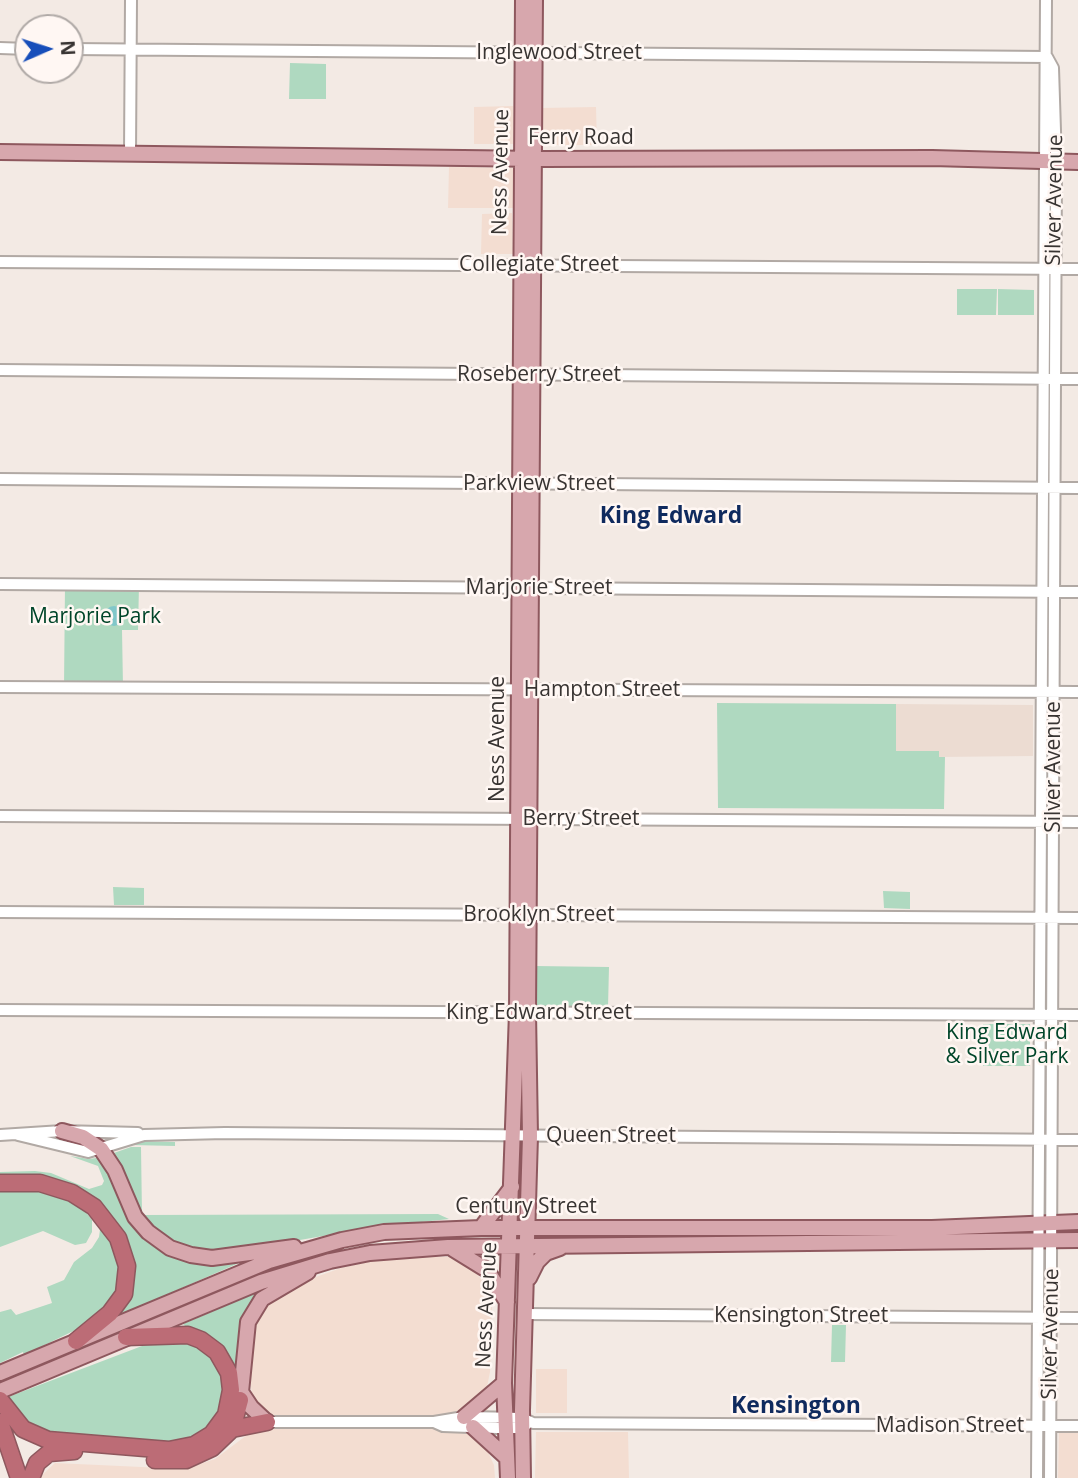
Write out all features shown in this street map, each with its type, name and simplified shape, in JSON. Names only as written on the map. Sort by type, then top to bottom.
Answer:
[{"type":"highway","points":[[0,1184],[29,1182],[72,1194],[94,1208],[118,1238],[127,1266],[124,1294],[110,1314],[76,1341]]},
{"type":"highway","points":[[2,1410],[28,1433],[47,1440],[169,1450],[194,1445],[212,1434],[222,1423],[230,1399],[229,1373],[217,1352],[207,1343],[188,1335],[126,1337]]},
{"type":"highway","points":[[232,1429],[241,1392]]},
{"type":"highway","points":[[2,1410],[19,1478]]},
{"type":"highway","points":[[31,1478],[37,1463],[54,1452],[186,1460],[212,1448],[232,1429],[267,1422]]},
{"type":"main road","name":"Ness Avenue","points":[[523,0],[535,134],[528,159]]},
{"type":"main road","name":"Ness Avenue","points":[[523,1478],[524,1314],[530,1136],[523,1012],[528,159],[529,53],[535,0]]},
{"type":"main road","points":[[535,134],[551,158]]},
{"type":"main road","name":"Ferry Road","points":[[0,152],[528,159],[1078,162]]},
{"type":"main road","name":"Ness Avenue","points":[[508,1478],[504,1383],[514,1136],[523,1012]]},
{"type":"main road","points":[[62,1131],[88,1139],[101,1149],[112,1165],[128,1205],[139,1223],[158,1241],[177,1251],[212,1258],[324,1244]]},
{"type":"main road","points":[[481,1228],[513,1186]]},
{"type":"main road","points":[[529,1201],[547,1221],[563,1227]]},
{"type":"main road","name":"Century Street","points":[[0,1373],[230,1275],[324,1244],[397,1231],[563,1227],[870,1228],[1078,1222]]},
{"type":"main road","name":"Century Street","points":[[0,1391],[261,1282],[330,1261],[370,1253],[527,1245],[1078,1240]]},
{"type":"main road","points":[[526,1286],[537,1262],[546,1253],[568,1245]]},
{"type":"main road","points":[[448,1247],[487,1270],[507,1302]]},
{"type":"main road","points":[[267,1422],[251,1407],[241,1392],[244,1336],[254,1308],[272,1292],[330,1261]]},
{"type":"main road","points":[[504,1383],[469,1422],[506,1457]]},
{"type":"street","points":[[130,154],[131,0]]},
{"type":"street","name":"Silver Avenue","points":[[1045,1223],[1053,1139],[1055,379],[1055,269],[1044,68],[1047,57],[1046,0]]},
{"type":"street","name":"Inglewood Street","points":[[84,49],[1047,57]]},
{"type":"street","name":"Silver Avenue","points":[[1050,162],[1043,269],[1039,1139],[1051,1317],[1050,1478]]},
{"type":"street","name":"Collegiate Street","points":[[0,262],[1078,269]]},
{"type":"street","name":"Roseberry Street","points":[[0,370],[1078,379]]},
{"type":"street","name":"Parkview Street","points":[[0,479],[1078,488]]},
{"type":"street","name":"Marjorie Street","points":[[0,584],[1078,592]]},
{"type":"street","name":"Hampton Street","points":[[0,687],[1078,692]]},
{"type":"street","name":"Berry Street","points":[[0,816],[1078,822]]},
{"type":"street","name":"Brooklyn Street","points":[[0,912],[1078,918]]},
{"type":"street","name":"King Edward Street","points":[[0,1010],[1078,1015]]},
{"type":"street","name":"Queen Street","points":[[0,1135],[130,1131],[144,1135],[1078,1140]]},
{"type":"street","name":"Queen Street","points":[[18,1135],[81,1152],[101,1149],[144,1135]]},
{"type":"street","name":"Silver Avenue","points":[[1037,1478],[1038,1318],[1045,1241]]},
{"type":"street","name":"Kensington Street","points":[[524,1314],[1078,1318]]},
{"type":"street","name":"Madison Street","points":[[267,1422],[434,1422],[443,1426],[469,1422],[1078,1426]]},
{"type":"shaded area","points":[[513,106],[513,144],[474,144],[474,107]]},
{"type":"shaded area","points":[[596,107],[597,145],[554,145],[543,134],[542,108]]},
{"type":"shaded area","points":[[449,167],[513,168],[513,208],[448,208]]},
{"type":"shaded area","points":[[512,213],[513,254],[481,254],[482,214]]},
{"type":"shaded area","points":[[896,704],[1033,705],[1033,756],[939,757],[939,751],[896,751]]},
{"type":"shaded area","points":[[452,1257],[469,1263],[481,1272],[478,1276],[485,1281],[492,1300],[490,1372],[487,1387],[478,1395],[492,1415],[493,1438],[486,1448],[494,1465],[495,1478],[39,1478],[55,1463],[185,1469],[215,1459],[255,1429],[249,1365],[251,1334],[260,1312],[273,1299],[302,1282],[341,1268],[377,1260]]},
{"type":"shaded area","points":[[536,1369],[567,1369],[567,1413],[536,1413]]},
{"type":"shaded area","points":[[1059,1428],[1078,1428],[1078,1478],[1058,1478]]},
{"type":"shaded area","points":[[536,1432],[628,1432],[629,1478],[535,1478]]},
{"type":"green space","points":[[290,63],[326,64],[326,99],[289,99]]},
{"type":"green space","points":[[957,289],[997,289],[996,315],[957,315]]},
{"type":"green space","points":[[998,289],[1034,290],[1034,315],[998,315]]},
{"type":"green space","name":"Marjorie Park","points":[[65,585],[139,585],[138,630],[122,630],[123,687],[64,687]]},
{"type":"green space","points":[[717,703],[896,704],[896,751],[939,751],[939,757],[945,757],[944,809],[718,808]]},
{"type":"green space","points":[[113,887],[144,888],[144,905],[114,905]]},
{"type":"green space","points":[[883,891],[910,892],[910,909],[884,908]]},
{"type":"green space","points":[[535,966],[609,967],[608,1007],[535,1006]]},
{"type":"green space","name":"King Edward & Silver Park","points":[[983,1024],[1030,1024],[1030,1066],[983,1066]]},
{"type":"green space","points":[[133,1141],[175,1142],[175,1146],[132,1145],[109,1150]]},
{"type":"green space","points":[[131,1147],[141,1147],[142,1215],[438,1214],[449,1219],[375,1227],[219,1254],[183,1249],[143,1223],[111,1154]]},
{"type":"green space","points":[[70,1156],[89,1159],[103,1157],[157,1245],[239,1259],[239,1263],[120,1315],[117,1311],[132,1277],[93,1202],[0,1180],[0,1172],[35,1171],[51,1173],[89,1189],[102,1185],[104,1181],[98,1166]]},
{"type":"green space","points":[[27,1186],[79,1203],[92,1220],[92,1232],[86,1243],[75,1245],[43,1231],[0,1247],[0,1188]]},
{"type":"green space","points":[[101,1222],[118,1246],[122,1289],[94,1321],[24,1355],[23,1352],[0,1363],[0,1312],[11,1309],[16,1315],[52,1303],[47,1287],[64,1280],[74,1262],[92,1248],[99,1237]]},
{"type":"green space","points":[[270,1287],[256,1300],[236,1401],[211,1440],[232,1372],[183,1324]]},
{"type":"green space","points":[[832,1325],[846,1325],[845,1362],[831,1362]]},
{"type":"green space","points":[[163,1338],[206,1348],[226,1379],[218,1421],[186,1444],[39,1435],[8,1397]]},
{"type":"water","points":[[114,606],[121,609],[124,616],[121,623],[114,626],[107,623],[104,616],[107,609]]},
{"type":"district","name":"King Edward","points":[[671,516]]},
{"type":"district","name":"Kensington","points":[[796,1406]]}]
